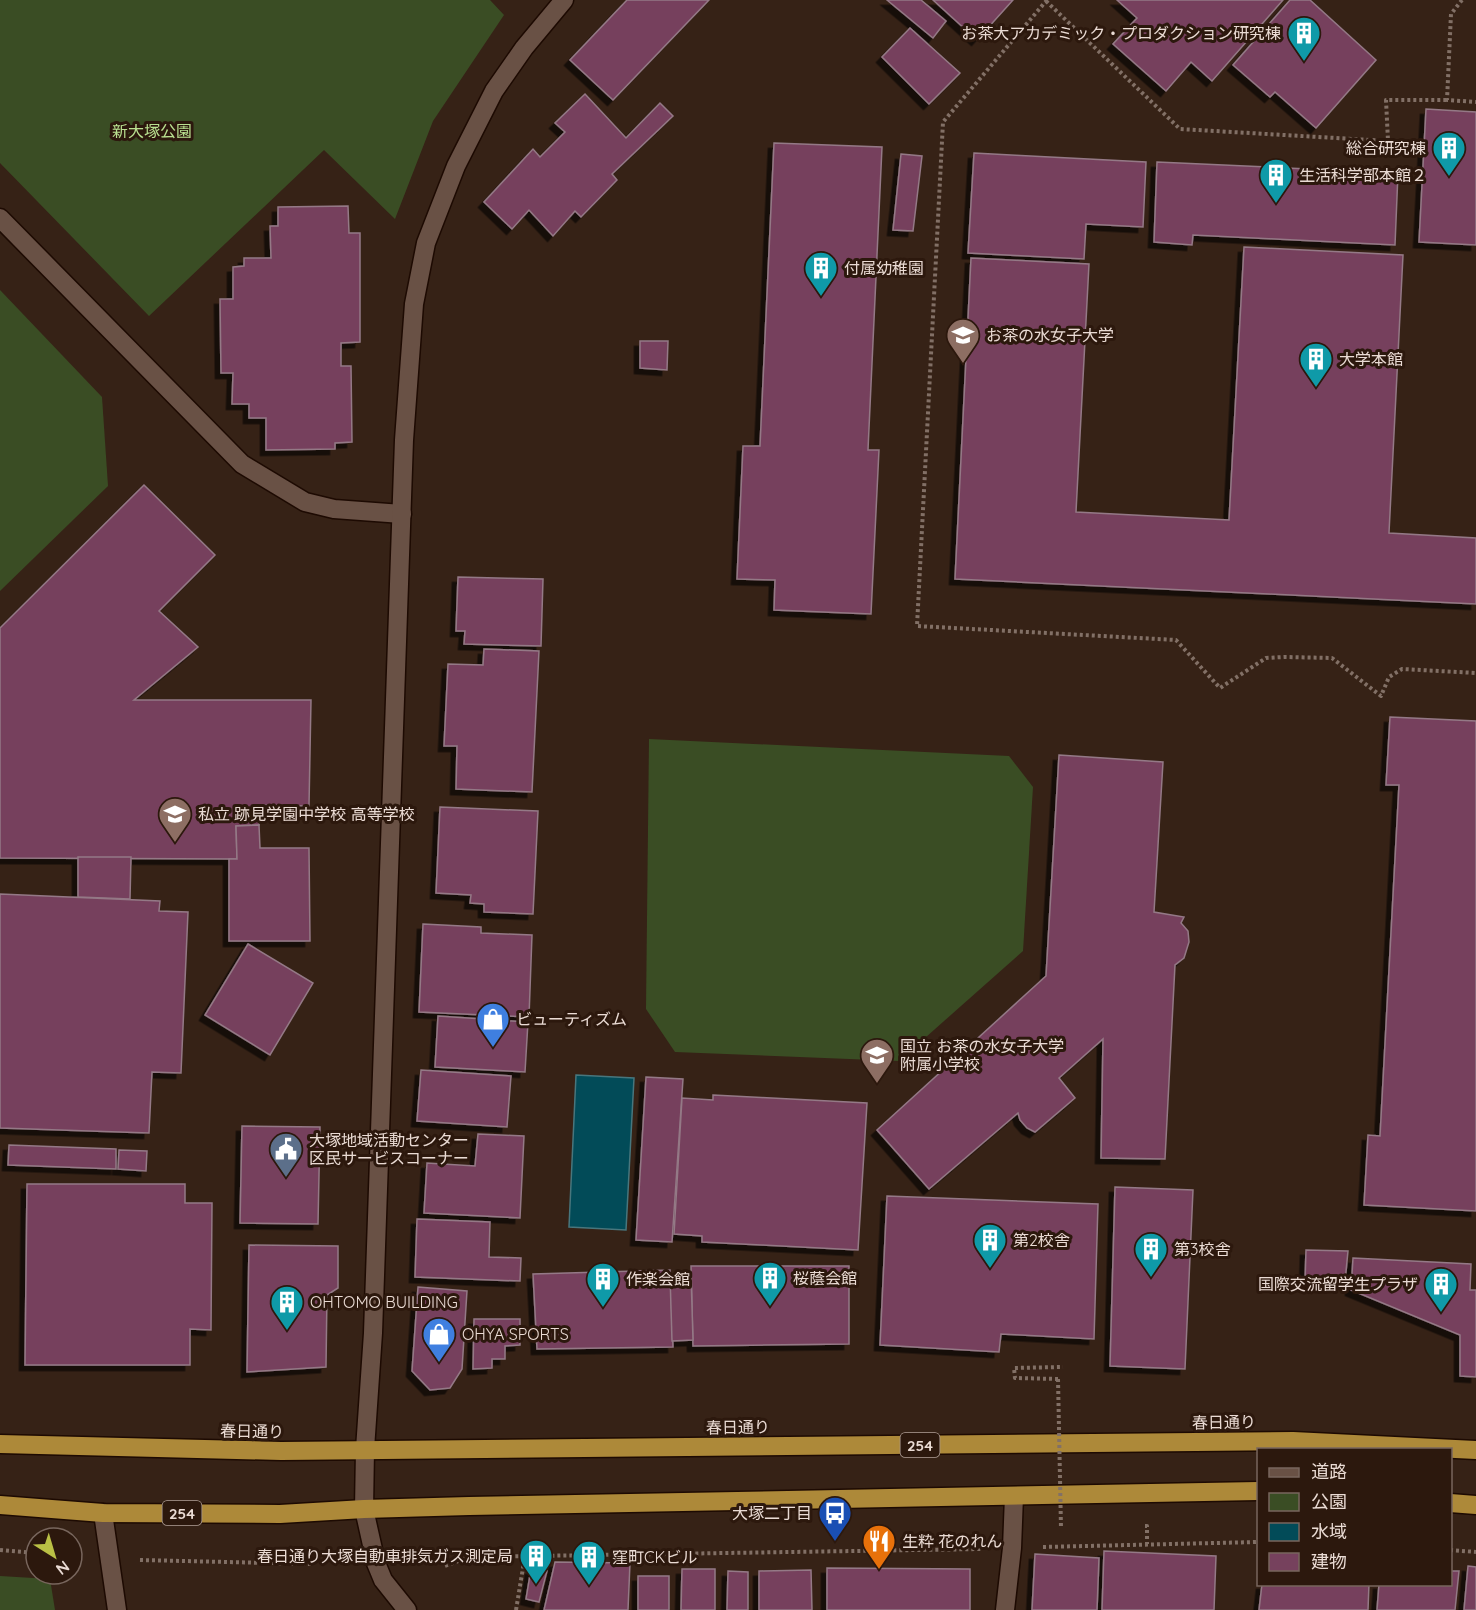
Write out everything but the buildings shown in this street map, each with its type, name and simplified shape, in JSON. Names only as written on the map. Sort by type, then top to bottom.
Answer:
[{"type":"highway","name":"春日通り","points":[[0,1444],[281,1451],[1258,1441],[1428,1448]]},
{"type":"highway","name":"春日通り","points":[[1452,1449],[1476,1450]]},
{"type":"highway","name":"254","points":[[0,1505],[103,1513],[280,1514],[364,1509],[1257,1491]]},
{"type":"highway","points":[[1452,1503],[1476,1505]]},
{"type":"street","points":[[406,1610],[383,1580],[376,1563],[364,1509],[365,1449],[373,1334],[404,440],[414,304],[426,243],[456,166],[494,91],[524,48],[563,0]]},
{"type":"street","points":[[0,218],[242,464],[305,502],[334,509],[402,514]]},
{"type":"street","points":[[1005,1610],[1012,1548],[1014,1496]]},
{"type":"street","points":[[103,1513],[117,1610]]},
{"type":"path","points":[[1476,102],[1386,100],[1388,141],[1180,129],[1046,0],[943,122],[917,626],[1176,640],[1220,688],[1266,658],[1332,658],[1381,696],[1389,677],[1402,669],[1476,673]]},
{"type":"path","points":[[1447,100],[1451,14],[1462,0]]},
{"type":"path","points":[[1061,1528],[1058,1379],[1016,1378],[1014,1368],[1063,1366]]},
{"type":"path","points":[[1147,1526],[1147,1544]]},
{"type":"path","points":[[444,1566],[469,1557],[1257,1542]]},
{"type":"path","points":[[0,1550],[24,1551]]},
{"type":"path","points":[[1452,1550],[1476,1552]]},
{"type":"path","points":[[516,1610],[525,1556]]},
{"type":"path","points":[[109,1558],[313,1564]]},
{"type":"green space","name":"新大塚公園","points":[[0,0],[490,0],[504,15],[433,121],[395,219],[324,150],[149,316],[0,163]]},
{"type":"green space","points":[[0,290],[102,397],[108,486],[0,591]]},
{"type":"green space","points":[[649,739],[1009,756],[1033,787],[1023,951],[899,1061],[675,1052],[646,1009]]},
{"type":"green space","points":[[0,1576],[24,1577],[24,1586],[51,1586],[55,1610],[0,1610]]},
{"type":"water","points":[[576,1075],[634,1078],[626,1230],[569,1227]]},
{"type":"place","name":"お茶大アカデミック・プロダクション研究棟","points":[[1304,62]]},
{"type":"place","name":"総合研究棟","points":[[1449,177]]},
{"type":"place","name":"生活科学部本館２","points":[[1276,204]]},
{"type":"place","name":"付属幼稚園","points":[[821,297]]},
{"type":"place","name":"お茶の水女子大学","points":[[963,364]]},
{"type":"place","name":"大学本館","points":[[1316,388]]},
{"type":"place","name":"私立 跡見学園中学校 高等学校","points":[[175,843]]},
{"type":"place","name":"ビューティズム","points":[[493,1048]]},
{"type":"place","name":"国立 お茶の水女子大学 附属小学校","points":[[877,1084]]},
{"type":"place","name":"大塚地域活動センター 区民サービスコーナー","points":[[286,1178]]},
{"type":"place","name":"第2校舎","points":[[990,1269]]},
{"type":"place","name":"第3校舎","points":[[1151,1278]]},
{"type":"place","name":"桜蔭会館","points":[[770,1307]]},
{"type":"place","name":"作楽会館","points":[[603,1308]]},
{"type":"place","name":"国際交流留学生プラザ","points":[[1441,1313]]},
{"type":"place","name":"OHTOMO BUILDING","points":[[287,1331]]},
{"type":"place","name":"OHYA SPORTS","points":[[439,1363]]},
{"type":"place","name":"大塚二丁目","points":[[835,1542]]},
{"type":"place","name":"生粋 花のれん","points":[[879,1570]]},
{"type":"place","name":"春日通り大塚自動車排気ガス測定局","points":[[536,1585]]},
{"type":"place","name":"窪町CKビル","points":[[589,1586]]}]
